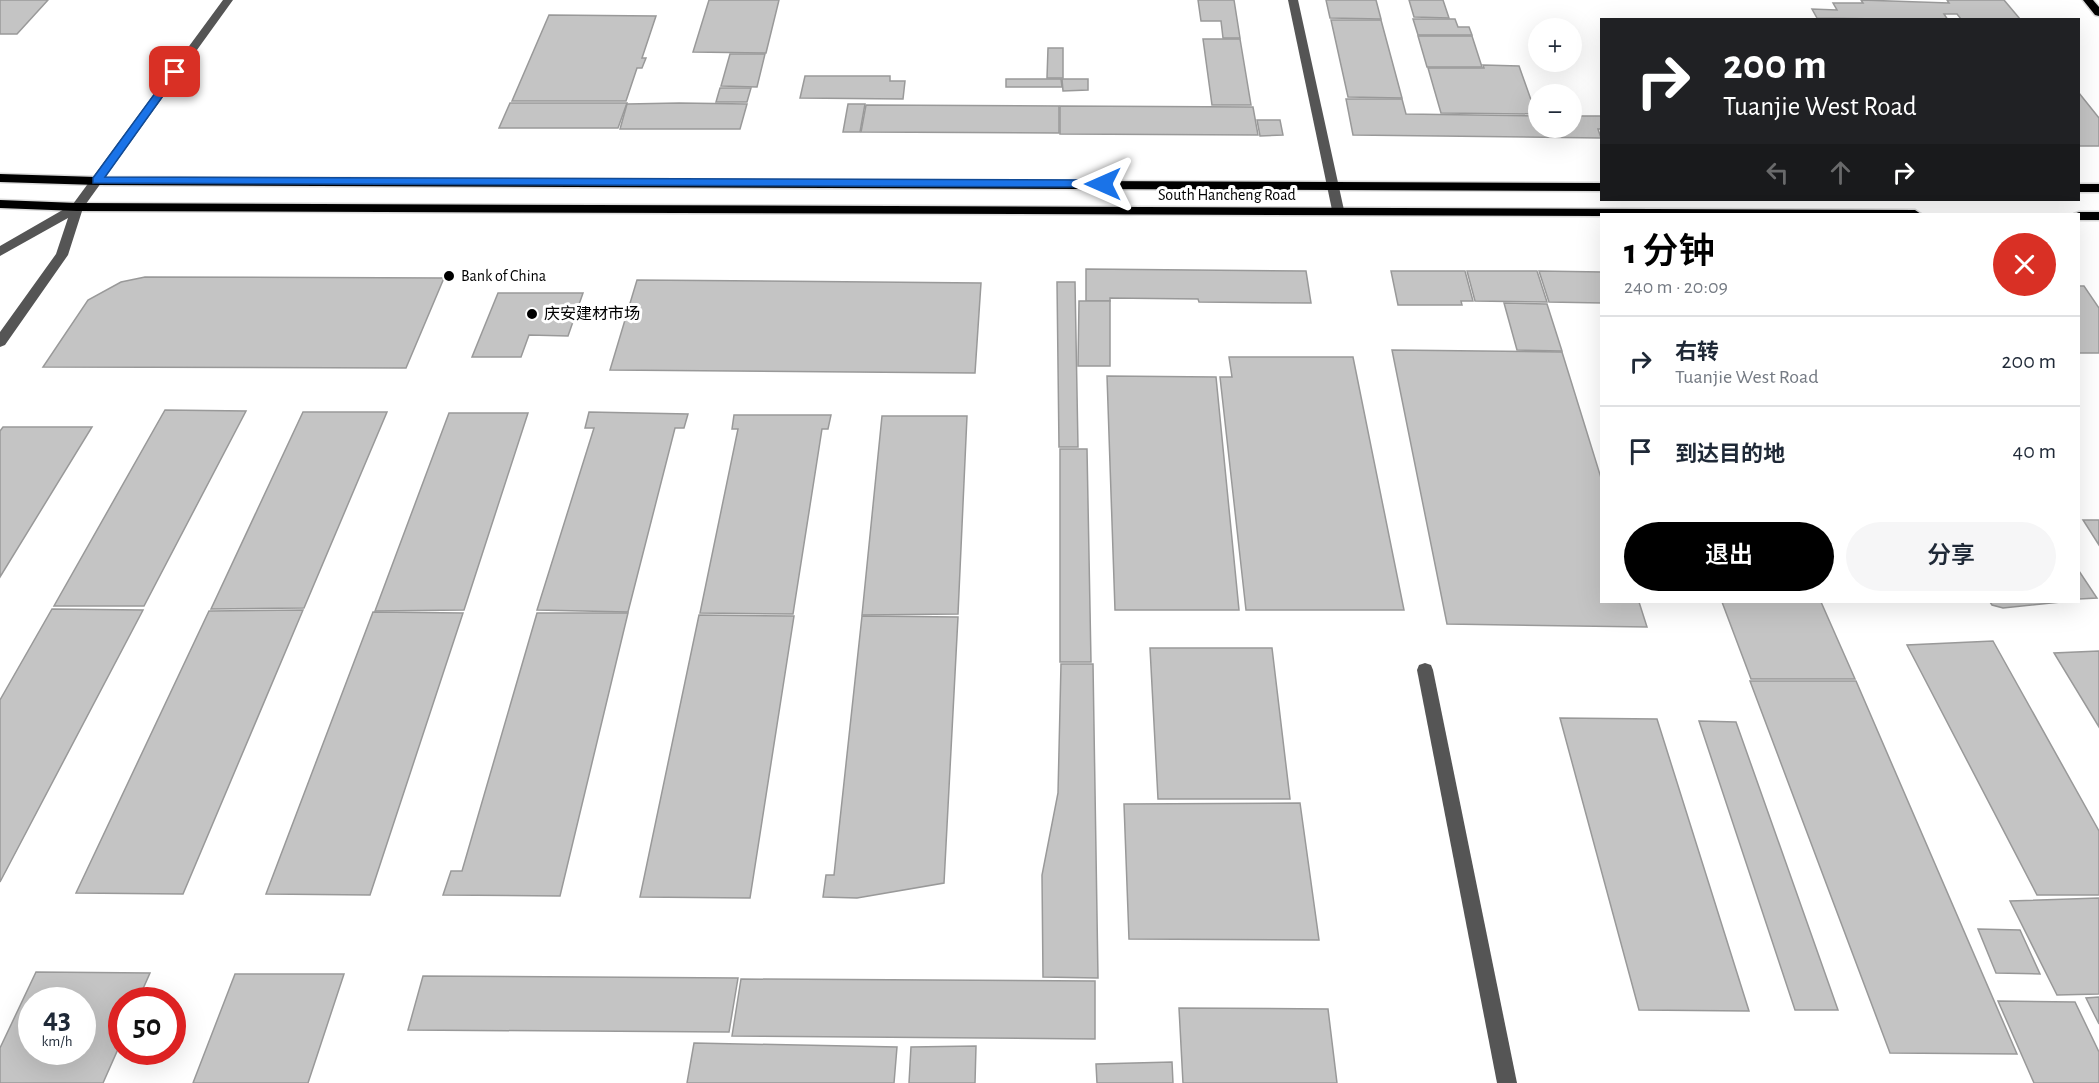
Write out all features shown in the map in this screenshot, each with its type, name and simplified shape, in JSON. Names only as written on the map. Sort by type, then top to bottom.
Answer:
[{"type":"main road","points":[[2088,0],[2099,13]]},
{"type":"main road","name":"South Hancheng Road","points":[[0,178],[97,181],[1600,187]]},
{"type":"main road","points":[[2080,188],[2099,188]]},
{"type":"main road","name":"South Hancheng Road","points":[[0,204],[77,207],[1771,213]]},
{"type":"main road","points":[[2080,216],[2099,216]]},
{"type":"street","points":[[0,342],[62,255],[77,207],[228,0]]},
{"type":"street","points":[[1293,0],[1338,210]]},
{"type":"street","points":[[0,252],[77,207]]},
{"type":"street","points":[[1425,670],[1507,1083]]},
{"type":"building","points":[[0,0],[48,0],[17,34],[0,34]]},
{"type":"building","points":[[709,0],[779,0],[766,53],[693,52]]},
{"type":"building","points":[[1198,0],[1234,0],[1240,38],[1223,38],[1221,21],[1201,21]]},
{"type":"building","points":[[1326,0],[1376,0],[1381,19],[1330,18]]},
{"type":"building","points":[[1409,0],[1443,0],[1449,18],[1414,17]]},
{"type":"building","points":[[1861,0],[1949,3],[1947,0],[2004,0],[2019,18],[1960,18],[1957,14],[1944,14],[1947,18],[1817,18],[1812,9],[1837,10],[1833,3],[1863,3]]},
{"type":"building","points":[[549,15],[656,16],[642,58],[646,58],[642,68],[637,68],[626,101],[512,101]]},
{"type":"building","points":[[1413,19],[1455,19],[1458,27],[1469,27],[1472,35],[1418,35]]},
{"type":"building","points":[[1331,20],[1381,20],[1402,98],[1348,97]]},
{"type":"building","points":[[1418,36],[1472,36],[1482,67],[1427,67]]},
{"type":"building","points":[[1203,39],[1240,39],[1251,105],[1212,105]]},
{"type":"building","points":[[1048,48],[1063,48],[1063,78],[1047,78]]},
{"type":"building","points":[[730,54],[765,54],[757,87],[721,86]]},
{"type":"building","points":[[1483,65],[1519,66],[1528,91],[1528,114],[1441,113],[1428,68],[1484,68]]},
{"type":"building","points":[[805,76],[890,76],[890,81],[905,81],[903,99],[800,98]]},
{"type":"building","points":[[1006,79],[1061,79],[1062,87],[1006,87]]},
{"type":"building","points":[[1062,79],[1088,79],[1088,90],[1063,91]]},
{"type":"building","points":[[720,88],[751,88],[747,102],[716,102]]},
{"type":"building","points":[[2080,94],[2099,118],[2099,146],[2080,146]]},
{"type":"building","points":[[1346,99],[1402,99],[1406,114],[1528,116],[1528,137],[1353,135]]},
{"type":"building","points":[[510,103],[627,103],[618,128],[499,128]]},
{"type":"building","points":[[627,104],[747,104],[740,129],[620,129]]},
{"type":"building","points":[[848,104],[865,104],[860,132],[843,132]]},
{"type":"building","points":[[866,105],[1059,106],[1059,133],[861,132]]},
{"type":"building","points":[[1060,106],[1253,107],[1258,135],[1060,134]]},
{"type":"building","points":[[1582,116],[1600,116],[1600,129],[1598,129],[1600,138],[1582,138]]},
{"type":"building","points":[[1257,120],[1280,120],[1283,135],[1260,136]]},
{"type":"building","points":[[1086,269],[1306,271],[1311,303],[1110,298],[1110,301],[1086,301]]},
{"type":"building","points":[[1391,271],[1465,271],[1473,301],[1461,301],[1462,305],[1398,305]]},
{"type":"building","points":[[1467,271],[1537,271],[1547,302],[1475,301]]},
{"type":"building","points":[[1539,271],[1600,272],[1600,303],[1549,302]]},
{"type":"building","points":[[145,277],[444,278],[406,368],[43,367],[88,300],[121,282]]},
{"type":"building","points":[[637,280],[981,283],[975,373],[610,370]]},
{"type":"building","points":[[1057,282],[1075,282],[1078,447],[1059,447]]},
{"type":"building","points":[[2080,286],[2084,286],[2099,308],[2099,353],[2080,353]]},
{"type":"building","name":"庆安建材市场","points":[[498,293],[583,293],[568,336],[529,335],[521,357],[472,357]]},
{"type":"building","points":[[1079,301],[1110,301],[1110,366],[1078,366]]},
{"type":"building","points":[[1504,303],[1547,304],[1562,351],[1517,350]]},
{"type":"building","points":[[1392,350],[1562,352],[1600,475],[1600,603],[1639,603],[1647,627],[1447,624]]},
{"type":"building","points":[[1229,357],[1353,357],[1404,610],[1246,610],[1220,377],[1232,377]]},
{"type":"building","points":[[1107,376],[1216,377],[1239,610],[1115,610]]},
{"type":"building","points":[[165,410],[246,411],[144,606],[54,606]]},
{"type":"building","points":[[303,412],[387,412],[304,608],[211,609]]},
{"type":"building","points":[[589,412],[688,414],[684,428],[675,428],[628,612],[537,610],[594,428],[585,428]]},
{"type":"building","points":[[449,413],[528,413],[464,610],[375,611]]},
{"type":"building","points":[[734,415],[831,415],[828,429],[822,429],[793,614],[700,613],[738,429],[732,429]]},
{"type":"building","points":[[882,416],[967,416],[958,614],[862,615]]},
{"type":"building","points":[[3,427],[92,427],[0,577],[0,431]]},
{"type":"building","points":[[1060,449],[1087,449],[1091,662],[1060,662]]},
{"type":"building","points":[[2083,520],[2099,520],[2099,545]]},
{"type":"building","points":[[2080,572],[2097,598],[2080,599]]},
{"type":"building","points":[[1722,603],[1821,603],[1855,679],[1751,679]]},
{"type":"building","points":[[1991,603],[2051,603],[2003,608]]},
{"type":"building","points":[[52,609],[143,610],[0,882],[0,700]]},
{"type":"building","points":[[303,610],[183,894],[76,893],[209,611]]},
{"type":"building","points":[[373,612],[463,613],[370,895],[266,894]]},
{"type":"building","points":[[537,613],[628,613],[560,896],[443,895],[451,871],[462,871]]},
{"type":"building","points":[[699,615],[794,616],[750,898],[640,897]]},
{"type":"building","points":[[862,616],[958,617],[944,883],[857,898],[823,897],[826,875],[834,875]]},
{"type":"building","points":[[1993,641],[2099,831],[2099,895],[2037,895],[1907,645]]},
{"type":"building","points":[[1150,648],[1272,648],[1290,799],[1158,799]]},
{"type":"building","points":[[2099,651],[2099,727],[2054,653]]},
{"type":"building","points":[[1061,664],[1093,664],[1098,978],[1043,977],[1042,875],[1058,793]]},
{"type":"building","points":[[1750,681],[1856,681],[2017,1054],[1890,1053]]},
{"type":"building","points":[[1560,718],[1657,719],[1749,1011],[1639,1010]]},
{"type":"building","points":[[1699,721],[1736,722],[1838,1010],[1795,1010]]},
{"type":"building","points":[[1300,803],[1319,940],[1129,939],[1124,804]]},
{"type":"building","points":[[2099,898],[2099,994],[2057,995],[2010,901]]},
{"type":"building","points":[[1978,929],[2020,930],[2040,974],[1996,973]]},
{"type":"building","points":[[36,972],[150,973],[144,987],[108,987],[108,1065],[111,1065],[103,1083],[0,1083],[0,1048],[18,1010],[18,1065],[96,1065],[96,987],[29,987]]},
{"type":"building","points":[[235,974],[344,974],[308,1083],[193,1083]]},
{"type":"building","points":[[423,976],[738,978],[729,1032],[408,1030]]},
{"type":"building","points":[[741,979],[1095,981],[1095,1039],[732,1036]]},
{"type":"building","points":[[2099,997],[2099,1024],[2086,998]]},
{"type":"building","points":[[1998,1001],[2075,1002],[2099,1052],[2099,1083],[2034,1083]]},
{"type":"building","points":[[1179,1008],[1328,1009],[1337,1083],[1183,1083]]},
{"type":"building","points":[[694,1043],[897,1047],[894,1083],[687,1083]]},
{"type":"building","points":[[976,1046],[975,1083],[909,1083],[911,1047]]},
{"type":"building","points":[[1172,1062],[1173,1083],[1097,1083],[1096,1064]]},
{"type":"place","name":"Bank of China","points":[[449,276]]},
{"type":"place","name":"庆安建材市场","points":[[532,314]]},
{"type":"route","points":[[175,72],[97,181],[1103,184]]}]
